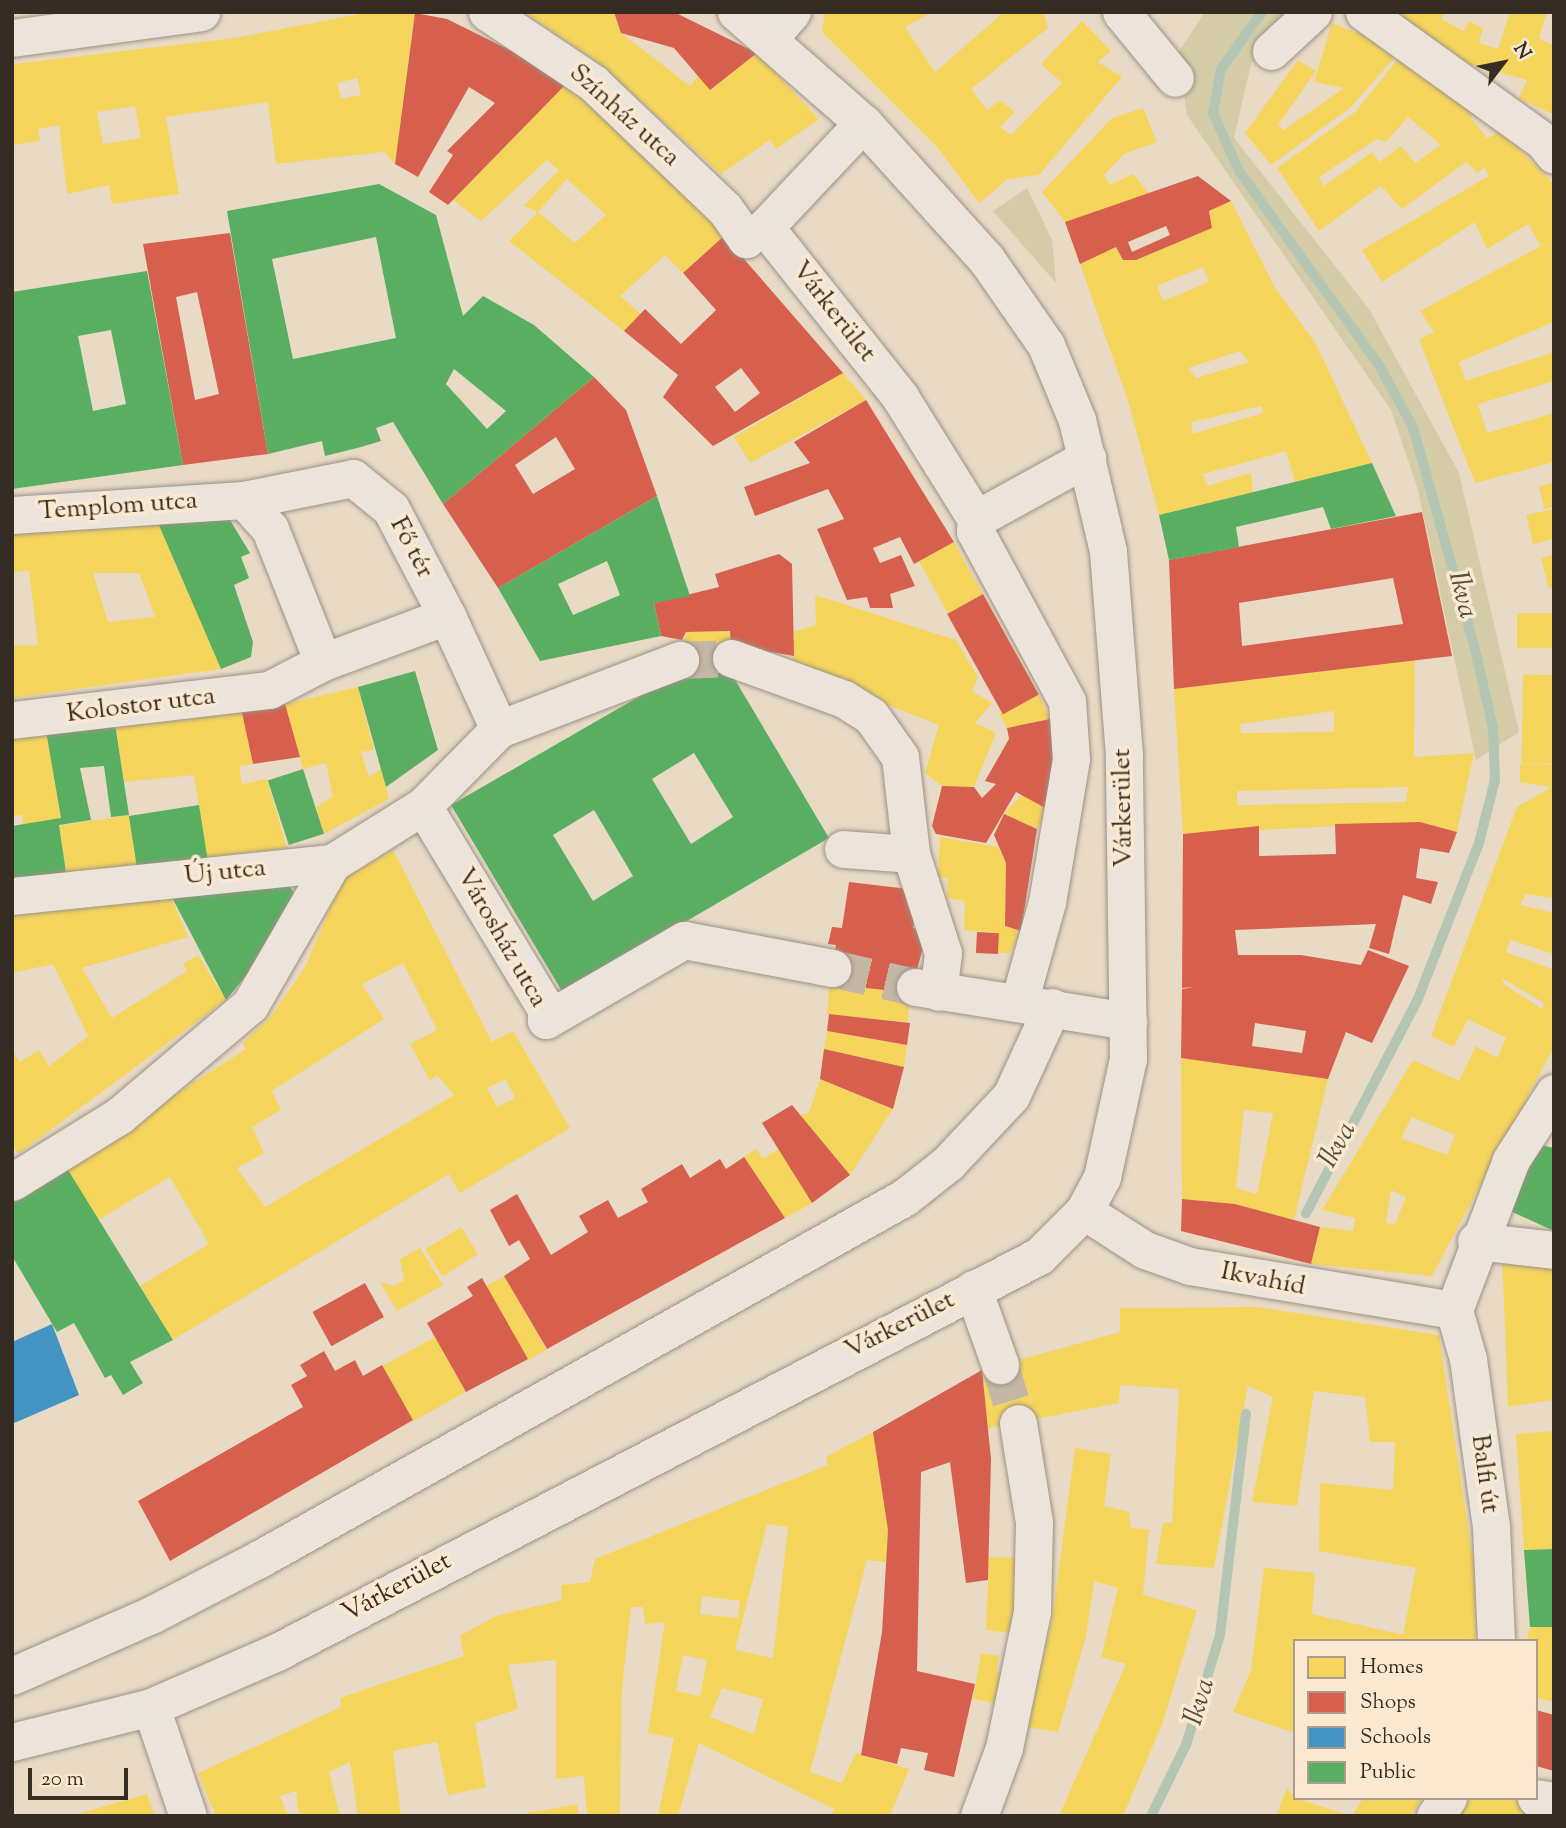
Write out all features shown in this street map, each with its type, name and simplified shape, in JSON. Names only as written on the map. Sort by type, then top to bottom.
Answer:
[{"type":"street","points":[[12,38],[201,12]]},
{"type":"street","name":"Színház utca","points":[[487,12],[593,83],[725,209],[746,239]]},
{"type":"street","name":"Várkerület","points":[[12,1742],[151,1707],[276,1652],[1039,1256],[1084,1211],[1118,1124],[1128,1021],[1119,651],[1108,551],[1087,458],[1064,384],[1020,305],[781,24],[736,12]]},
{"type":"street","points":[[1121,12],[1175,78]]},
{"type":"street","points":[[1271,51],[1312,12]]},
{"type":"street","points":[[1364,12],[1550,146]]},
{"type":"street","name":"Várkerület","points":[[12,1676],[142,1620],[261,1558],[905,1197],[948,1163],[1011,1096],[1035,1005],[1047,902],[1071,759],[1068,701],[975,531],[976,519],[900,397],[765,227],[863,123]]},
{"type":"street","points":[[976,519],[1087,458]]},
{"type":"street","name":"Fő tér","points":[[234,500],[353,478],[391,509],[447,616],[499,729]]},
{"type":"street","points":[[234,500],[270,529],[323,662],[447,616]]},
{"type":"street","name":"Templom utca","points":[[12,515],[234,500]]},
{"type":"street","points":[[731,658],[810,684],[871,716],[900,757],[911,854],[943,953],[926,989],[1128,1021]]},
{"type":"street","points":[[423,806],[499,729],[680,660]]},
{"type":"street","name":"Kolostor utca","points":[[12,720],[269,690],[323,662]]},
{"type":"street","name":"Új utca","points":[[12,895],[332,863],[423,806]]},
{"type":"street","name":"Városház utca","points":[[423,806],[546,1009],[546,1020],[684,940],[809,963]]},
{"type":"street","points":[[843,849],[911,854]]},
{"type":"street","points":[[12,1182],[119,1116],[250,1005],[332,863]]},
{"type":"street","points":[[1454,1310],[1476,1241],[1511,1160],[1554,1093]]},
{"type":"street","name":"Ikvahíd","points":[[1084,1211],[1145,1250],[1249,1278],[1454,1310]]},
{"type":"street","points":[[1476,1241],[1554,1250]]},
{"type":"street","points":[[973,1289],[1000,1365]]},
{"type":"street","name":"Balfi út","points":[[1454,1310],[1468,1359],[1491,1527],[1496,1639]]},
{"type":"street","points":[[979,1816],[1004,1748],[1032,1611],[1034,1522],[1018,1423]]},
{"type":"street","points":[[151,1707],[188,1816]]},
{"type":"street","points":[[1435,1816],[1447,1800]]},
{"type":"shaded area","points":[[1205,12],[1290,12],[1251,64],[1234,138],[1369,309],[1459,473],[1519,732],[1476,760],[1418,490],[1391,410],[1187,115],[1178,53]]},
{"type":"shaded area","points":[[1027,188],[1052,240],[1056,283],[993,211]]},
{"type":"building: Homes","points":[[370,12],[415,13],[395,164],[384,152],[276,164],[268,102],[166,117],[179,194],[112,204],[109,185],[67,194],[59,125],[38,129],[40,141],[12,145],[12,64],[235,38]],"holes":[[[357,78],[361,95],[341,99],[337,83]],[[135,106],[141,138],[103,144],[97,112]]]},
{"type":"building: Homes","points":[[524,12],[614,12],[621,33],[690,86],[699,75],[710,90],[757,53],[819,119],[776,149],[770,140],[721,174],[599,63]]},
{"type":"building: Homes","points":[[825,12],[932,12],[905,27],[935,72],[1004,12],[1044,12],[1048,28],[971,89],[987,110],[1000,100],[1015,112],[1000,127],[1011,135],[1062,83],[1041,64],[1082,21],[1111,51],[1098,62],[1122,77],[1039,175],[1008,179],[979,203],[937,147],[822,32]]},
{"type":"building: Homes","points":[[1404,12],[1445,12],[1441,19],[1464,31],[1469,21],[1483,28],[1479,43],[1498,49],[1510,12],[1547,12],[1539,38],[1554,46],[1554,115],[1519,98],[1527,80],[1469,64],[1399,23]]},
{"type":"building: Homes","points":[[1332,23],[1370,38],[1394,58],[1350,108],[1271,165],[1245,133],[1298,60],[1316,71],[1278,125],[1284,130],[1344,88],[1314,82]]},
{"type":"building: Homes","points":[[1398,59],[1474,113],[1471,118],[1487,138],[1501,131],[1554,184],[1554,322],[1459,362],[1466,381],[1554,352],[1554,381],[1478,404],[1487,433],[1554,413],[1554,462],[1475,483],[1419,339],[1434,332],[1420,311],[1541,246],[1528,224],[1487,249],[1475,222],[1382,282],[1362,250],[1489,176],[1484,167],[1478,173],[1466,162],[1402,209],[1381,186],[1415,163],[1378,188],[1319,231],[1277,168],[1355,112]],"holes":[[[1408,117],[1441,145],[1415,163],[1401,146],[1379,162],[1372,152],[1324,186],[1319,177],[1377,139],[1386,142]]]},
{"type":"building: Homes","points":[[570,80],[724,236],[683,273],[665,255],[620,296],[641,314],[624,331],[509,241],[538,212],[524,206],[559,170],[547,160],[481,221],[453,200]],"holes":[[[567,179],[606,215],[575,243],[538,212]]]},
{"type":"building: Homes","points":[[1143,108],[1157,142],[1124,154],[1104,175],[1110,185],[1133,174],[1151,195],[1065,222],[1042,192],[1112,118]]},
{"type":"building: Homes","points":[[1231,201],[1274,286],[1316,344],[1372,463],[1295,482],[1286,451],[1203,474],[1207,486],[1251,473],[1253,492],[1159,515],[1128,401],[1080,264],[1116,247],[1123,260],[1136,260],[1212,228],[1209,211]],"holes":[[[1203,267],[1209,282],[1163,301],[1157,286]],[[1240,351],[1249,362],[1196,378],[1188,368]],[[1261,406],[1263,413],[1193,434],[1191,422]]]},
{"type":"building: Homes","points":[[843,373],[866,400],[750,463],[734,437]]},
{"type":"building: Homes","points":[[1554,482],[1554,507],[1544,509],[1539,486]]},
{"type":"building: Homes","points":[[1554,509],[1554,539],[1533,544],[1526,515]]},
{"type":"building: Homes","points":[[158,523],[221,669],[12,698],[12,646],[38,645],[29,571],[12,572],[12,526]],"holes":[[[93,573],[139,573],[155,617],[108,622]]]},
{"type":"building: Homes","points":[[954,542],[983,594],[948,614],[919,561]]},
{"type":"building: Homes","points":[[1554,555],[1554,588],[1549,589],[1541,558]]},
{"type":"building: Homes","points":[[815,595],[956,640],[978,677],[972,691],[992,703],[975,723],[996,733],[974,787],[942,786],[925,773],[939,725],[793,668],[793,632],[816,625]]},
{"type":"building: Homes","points":[[1517,613],[1554,613],[1554,648],[1517,648]]},
{"type":"building: Homes","points":[[730,631],[731,673],[680,673],[686,632]]},
{"type":"building: Homes","points":[[1415,660],[1414,757],[1474,753],[1457,832],[1420,822],[1183,834],[1174,689]],"holes":[[[1334,711],[1334,732],[1241,733],[1240,724]],[[1408,787],[1406,802],[1237,805],[1237,791]]]},
{"type":"building: Homes","points":[[1523,674],[1554,675],[1552,764],[1521,763]]},
{"type":"building: Homes","points":[[358,687],[374,750],[361,752],[369,777],[381,769],[389,799],[324,834],[316,807],[333,797],[326,763],[303,769],[285,704]]},
{"type":"building: Homes","points":[[1039,695],[1050,719],[1007,728],[999,714]]},
{"type":"building: Homes","points":[[241,708],[253,764],[239,766],[242,784],[267,779],[287,848],[207,858],[194,775],[124,782],[115,724]]},
{"type":"building: Homes","points":[[46,731],[61,818],[23,825],[22,815],[12,816],[12,736]]},
{"type":"building: Homes","points":[[1520,764],[1553,765],[1554,898],[1526,894],[1520,905],[1554,913],[1554,954],[1510,940],[1506,952],[1554,970],[1554,1047],[1432,1276],[1311,1264],[1320,1227],[1353,1231],[1355,1218],[1322,1210],[1413,1060],[1459,1081],[1476,1046],[1497,1058],[1506,1038],[1468,1019],[1454,1047],[1431,1036],[1517,807],[1552,787],[1520,782]],"holes":[[[1502,978],[1544,1003],[1542,1009],[1504,984]],[[1412,1117],[1455,1135],[1447,1155],[1401,1138]],[[1391,1190],[1406,1197],[1395,1224],[1386,1223]]]},
{"type":"building: Homes","points":[[1021,795],[1047,809],[1037,829],[1004,814]]},
{"type":"building: Homes","points":[[129,815],[137,868],[67,879],[59,826]]},
{"type":"building: Homes","points":[[940,837],[998,847],[1006,863],[1005,926],[1021,931],[1010,953],[998,953],[999,933],[964,930],[965,901],[947,898],[948,878],[938,877]]},
{"type":"building: Homes","points":[[393,850],[492,1042],[513,1031],[570,1128],[460,1193],[449,1174],[173,1340],[140,1286],[209,1244],[170,1177],[98,1220],[65,1165],[246,1049],[242,1044],[272,1015],[305,967],[343,878]],"holes":[[[403,963],[437,1030],[410,1044],[430,1081],[437,1075],[454,1095],[265,1207],[237,1168],[264,1153],[252,1127],[281,1110],[272,1091],[384,1019],[362,984]],[[506,1079],[515,1098],[497,1107],[487,1088]]]},
{"type":"building: Homes","points":[[167,888],[188,937],[82,968],[112,1018],[187,971],[183,964],[198,955],[226,1000],[18,1154],[12,1144],[12,1049],[20,1062],[39,1050],[49,1066],[88,1036],[53,964],[12,973],[12,905]]},
{"type":"building: Homes","points":[[830,984],[911,992],[907,1022],[827,1014]]},
{"type":"building: Homes","points":[[827,1031],[907,1045],[904,1067],[824,1049]]},
{"type":"building: Homes","points":[[1181,1058],[1328,1079],[1294,1220],[1235,1204],[1182,1199]],"holes":[[[1244,1110],[1273,1113],[1257,1194],[1236,1188]]]},
{"type":"building: Homes","points":[[820,1079],[893,1109],[850,1175],[800,1115],[809,1113]]},
{"type":"building: Homes","points":[[756,1149],[763,1159],[779,1149],[812,1203],[785,1218],[744,1157]]},
{"type":"building: Homes","points":[[461,1227],[478,1254],[442,1276],[425,1249]]},
{"type":"building: Homes","points":[[420,1248],[443,1285],[397,1311],[380,1282],[394,1286],[404,1280],[400,1259]]},
{"type":"building: Homes","points":[[1502,1254],[1554,1261],[1554,1400],[1508,1407]]},
{"type":"building: Homes","points":[[504,1276],[546,1350],[528,1360],[486,1286]]},
{"type":"building: Homes","points":[[1257,1307],[1439,1335],[1474,1567],[1476,1639],[1293,1639],[1293,1732],[1233,1712],[1251,1670],[1264,1568],[1315,1573],[1312,1614],[1403,1635],[1416,1568],[1319,1551],[1320,1483],[1393,1490],[1395,1442],[1370,1442],[1365,1397],[1314,1391],[1297,1506],[1252,1502],[1273,1397],[1248,1386],[1214,1568],[1156,1564],[1163,1523],[1172,1523],[1179,1389],[1120,1385],[1119,1403],[988,1428],[982,1370],[1120,1332],[1120,1308]]},
{"type":"building: Homes","points":[[435,1337],[466,1392],[413,1421],[383,1366]]},
{"type":"building: Homes","points":[[1554,1431],[1554,1549],[1524,1550],[1516,1434]]},
{"type":"building: Homes","points":[[873,1432],[888,1530],[886,1562],[867,1560],[810,1772],[842,1783],[856,1753],[909,1769],[890,1816],[831,1816],[834,1809],[699,1743],[678,1816],[658,1816],[674,1738],[648,1733],[665,1622],[645,1624],[643,1607],[631,1607],[622,1688],[620,1816],[587,1816],[584,1776],[556,1779],[556,1660],[508,1665],[518,1709],[475,1723],[486,1787],[448,1795],[437,1742],[393,1751],[401,1816],[358,1816],[350,1762],[329,1772],[340,1816],[299,1816],[296,1791],[280,1796],[288,1816],[216,1816],[198,1773],[341,1707],[340,1698],[464,1656],[460,1636],[496,1616],[562,1600],[561,1585],[590,1582],[595,1559],[828,1465],[826,1457]],"holes":[[[767,1524],[788,1527],[773,1658],[735,1650]],[[702,1596],[740,1601],[738,1618],[700,1614]],[[683,1655],[707,1660],[700,1696],[676,1691]],[[722,1688],[763,1699],[754,1734],[710,1717]]]},
{"type":"building: Homes","points":[[1075,1448],[1111,1454],[1104,1506],[1129,1512],[1131,1528],[1149,1529],[1143,1595],[1197,1610],[1163,1722],[1123,1816],[1059,1816],[1126,1664],[1101,1657],[1118,1588],[1094,1581],[1086,1637],[1058,1732],[1026,1727],[1052,1621]]},
{"type":"building: Homes","points":[[989,1557],[1022,1558],[1015,1634],[986,1630]]},
{"type":"building: Homes","points":[[1530,1627],[1554,1627],[1554,1702],[1538,1698],[1538,1639],[1527,1639]]},
{"type":"building: Homes","points":[[981,1653],[999,1656],[996,1672],[1011,1674],[1005,1705],[973,1699]]},
{"type":"building: Homes","points":[[1287,1788],[1293,1800],[1301,1800],[1351,1816],[1276,1816]]},
{"type":"building: Homes","points":[[147,1794],[155,1816],[78,1816],[78,1814]]},
{"type":"building: Homes","points":[[1362,1800],[1422,1800],[1410,1816],[1352,1816]]},
{"type":"building: Homes","points":[[1456,1800],[1533,1800],[1554,1816],[1445,1816]]},
{"type":"building: Homes","points":[[577,1804],[579,1816],[522,1816],[522,1814]]},
{"type":"building: Shops","points":[[614,12],[674,12],[757,53],[710,90],[674,48],[621,33]]},
{"type":"building: Shops","points":[[415,13],[447,19],[570,80],[448,205],[429,192],[453,155],[447,151],[495,103],[469,87],[418,177],[395,164]]},
{"type":"building: Shops","points":[[1198,176],[1231,201],[1209,211],[1212,228],[1136,260],[1123,260],[1116,247],[1080,264],[1065,222]],"holes":[[[1166,226],[1170,235],[1132,252],[1128,242]]]},
{"type":"building: Shops","points":[[230,233],[268,454],[183,465],[143,244]],"holes":[[[197,292],[219,394],[195,400],[176,297]]]},
{"type":"building: Shops","points":[[724,236],[843,373],[713,446],[663,397],[678,375],[624,331],[645,309],[681,344],[716,310],[683,273]],"holes":[[[741,368],[760,393],[735,412],[715,387]]]},
{"type":"building: Shops","points":[[594,377],[626,410],[657,496],[498,588],[443,504]],"holes":[[[556,437],[575,469],[533,494],[515,465]]]},
{"type":"building: Shops","points":[[866,400],[954,542],[914,564],[900,537],[873,548],[880,563],[901,555],[915,586],[890,594],[893,608],[870,608],[867,597],[847,600],[817,529],[844,519],[828,489],[755,516],[744,487],[810,463],[794,442]]},
{"type":"building: Shops","points":[[1422,512],[1452,656],[1174,689],[1169,560]],"holes":[[[1393,578],[1403,624],[1242,646],[1239,603]]]},
{"type":"building: Shops","points":[[779,554],[792,564],[794,656],[731,645],[730,631],[686,632],[682,640],[661,636],[654,603],[719,587],[715,574]]},
{"type":"building: Shops","points":[[983,594],[1039,695],[1003,714],[947,614]]},
{"type":"building: Shops","points":[[285,704],[300,757],[253,764],[241,708]]},
{"type":"building: Shops","points":[[1050,719],[1061,746],[1047,809],[1016,792],[986,843],[936,834],[932,826],[942,786],[974,787],[982,798],[996,784],[985,781],[1009,739],[1007,728]]},
{"type":"building: Shops","points":[[1004,814],[1037,829],[1021,931],[1005,926],[1006,863],[994,835]]},
{"type":"building: Shops","points":[[1420,822],[1457,832],[1449,853],[1420,848],[1416,878],[1438,882],[1431,904],[1403,895],[1389,954],[1369,948],[1376,924],[1235,930],[1238,955],[1301,955],[1361,965],[1368,950],[1409,966],[1372,1043],[1346,1032],[1328,1079],[1181,1058],[1182,989],[1195,987],[1182,988],[1183,834],[1259,826],[1259,856],[1336,854],[1335,824]],"holes":[[[1255,1023],[1306,1031],[1302,1053],[1252,1046]]]},
{"type":"building: Shops","points":[[849,882],[917,890],[913,928],[927,932],[911,993],[830,984],[836,945],[828,944],[832,927],[842,928]]},
{"type":"building: Shops","points":[[977,932],[999,933],[998,954],[976,953]]},
{"type":"building: Shops","points":[[829,1014],[910,1023],[907,1045],[827,1031]]},
{"type":"building: Shops","points":[[824,1049],[904,1067],[893,1109],[820,1079]]},
{"type":"building: Shops","points":[[792,1105],[850,1175],[812,1203],[762,1123]]},
{"type":"building: Shops","points":[[744,1157],[785,1218],[547,1349],[504,1276],[530,1259],[519,1240],[509,1246],[490,1210],[517,1194],[551,1255],[588,1232],[579,1216],[608,1200],[618,1218],[648,1202],[641,1189],[682,1164],[690,1178],[720,1159],[726,1169]]},
{"type":"building: Shops","points":[[1182,1199],[1235,1204],[1320,1227],[1311,1264],[1181,1231]]},
{"type":"building: Shops","points":[[482,1278],[528,1359],[466,1392],[427,1323],[473,1296],[467,1287]]},
{"type":"building: Shops","points":[[365,1283],[384,1317],[331,1346],[313,1312]]},
{"type":"building: Shops","points":[[324,1351],[335,1371],[355,1360],[363,1376],[382,1365],[413,1420],[170,1561],[138,1501],[303,1407],[291,1385],[307,1376],[300,1365]]},
{"type":"building: Shops","points":[[982,1370],[991,1459],[988,1580],[966,1583],[950,1462],[921,1472],[917,1671],[975,1684],[954,1777],[924,1770],[928,1753],[901,1748],[897,1764],[861,1755],[882,1632],[888,1530],[873,1432]]},
{"type":"building: Shops","points":[[1538,1711],[1554,1715],[1554,1771],[1538,1767]]},
{"type":"building: Schools","points":[[52,1324],[79,1395],[12,1424],[12,1342]]},
{"type":"building: Public","points":[[379,184],[436,215],[463,316],[483,296],[534,325],[594,377],[443,504],[393,422],[376,428],[381,441],[361,447],[325,456],[322,441],[268,454],[227,211]],"holes":[[[376,237],[396,338],[293,359],[272,259]],[[454,369],[506,411],[487,429],[446,384]]]},
{"type":"building: Public","points":[[147,271],[183,465],[12,489],[12,292]],"holes":[[[111,330],[126,404],[93,411],[78,336]]]},
{"type":"building: Public","points":[[1372,463],[1396,516],[1331,529],[1323,507],[1236,527],[1239,547],[1169,560],[1159,515]]},
{"type":"building: Public","points":[[657,496],[690,596],[654,603],[661,636],[540,661],[498,588]],"holes":[[[607,561],[620,595],[573,615],[558,584]]]},
{"type":"building: Public","points":[[224,510],[250,553],[241,557],[249,578],[234,585],[253,642],[251,657],[221,669],[158,523]]},
{"type":"building: Public","points":[[415,671],[438,750],[386,787],[358,687]]},
{"type":"building: Public","points":[[680,673],[731,673],[829,838],[563,993],[451,805]],"holes":[[[694,753],[733,817],[691,844],[652,779]],[[594,810],[633,876],[593,901],[553,835]]]},
{"type":"building: Public","points":[[115,724],[129,815],[111,817],[104,766],[80,768],[91,820],[59,825],[67,879],[12,885],[12,826],[61,818],[46,731]]},
{"type":"building: Public","points":[[303,769],[324,834],[289,845],[268,780]]},
{"type":"building: Public","points":[[199,805],[207,858],[137,869],[129,816]]},
{"type":"building: Public","points":[[288,883],[298,900],[274,942],[226,1000],[167,888]]},
{"type":"building: Public","points":[[1537,1144],[1554,1148],[1554,1231],[1506,1209]]},
{"type":"building: Public","points":[[65,1165],[173,1340],[130,1362],[143,1383],[123,1395],[111,1375],[105,1378],[74,1323],[57,1332],[12,1256],[12,1195]]},
{"type":"building: Public","points":[[1554,1549],[1554,1627],[1530,1627],[1524,1550]]},
{"type":"waterway","name":"Ikva","points":[[1262,12],[1221,69],[1213,113],[1239,171],[1379,365],[1413,427],[1474,645],[1493,728],[1495,780],[1479,843],[1418,999],[1306,1213]]},
{"type":"waterway","name":"Ikva","points":[[1151,1816],[1186,1745],[1220,1635],[1246,1414]]},
{"type":"tunnel","points":[[680,660],[731,658]]},
{"type":"tunnel","points":[[832,968],[914,987]]},
{"type":"tunnel","points":[[1000,1365],[1018,1423]]}]
